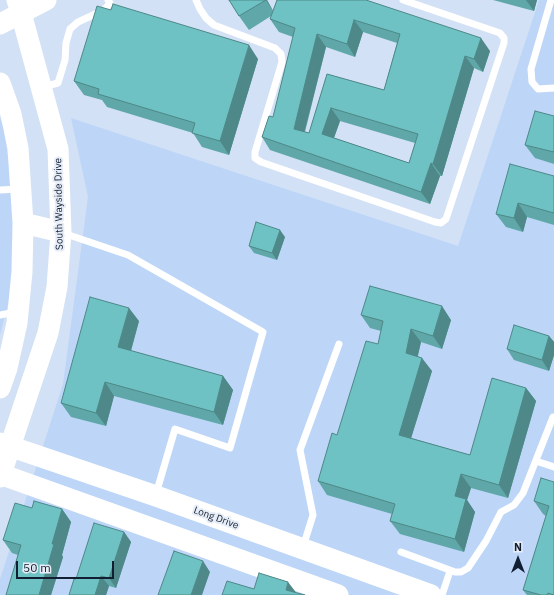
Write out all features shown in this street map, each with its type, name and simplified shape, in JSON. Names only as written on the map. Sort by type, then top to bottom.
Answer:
[{"type":"main road","points":[[0,24],[19,7],[46,0]]},
{"type":"main road","name":"South Wayside Drive","points":[[0,475],[5,445],[48,333],[57,287],[61,232],[58,148],[19,7]]},
{"type":"main road","points":[[0,83],[11,114],[18,148],[22,189],[23,223],[22,272],[9,313],[7,368],[0,388]]},
{"type":"main road","points":[[23,223],[61,232]]},
{"type":"main road","name":"Long Drive","points":[[5,445],[156,496],[431,595]]},
{"type":"main road","points":[[0,475],[338,595]]},
{"type":"main road","points":[[144,525],[156,496]]},
{"type":"main road","points":[[290,578],[302,549]]},
{"type":"lane","points":[[41,87],[58,83],[65,60],[66,43],[70,29],[78,22],[104,10],[110,3],[108,0]]},
{"type":"lane","points":[[196,0],[206,18],[214,25],[275,48],[281,54],[282,62],[255,152],[255,158],[261,162],[441,223],[446,219],[504,43],[504,38],[500,33],[403,0]]},
{"type":"lane","points":[[551,0],[531,69],[532,82],[538,89],[554,88]]},
{"type":"lane","points":[[0,190],[22,189]]},
{"type":"lane","points":[[61,232],[128,255],[263,332],[230,448],[175,429],[156,496]]},
{"type":"lane","points":[[302,549],[314,515],[300,450],[339,344]]},
{"type":"lane","points":[[402,552],[450,571],[461,572],[468,568],[486,541],[501,512],[514,506],[523,493],[553,417]]},
{"type":"lane","points":[[536,461],[554,467]]},
{"type":"lane","points":[[442,595],[450,571]]},
{"type":"shaded area","points":[[539,0],[554,0],[554,595],[0,595],[0,579],[63,384],[88,197],[71,118],[458,246]]},
{"type":"shaded area","points":[[0,118],[4,129],[15,208],[12,289],[0,335]]},
{"type":"building","points":[[229,0],[266,0],[239,16]]},
{"type":"building","points":[[277,0],[366,0],[481,38],[474,59],[465,56],[433,164],[431,163],[421,192],[262,137],[269,116],[273,117],[295,28],[270,19]],"holes":[[[354,20],[400,34],[384,90],[327,74],[309,133],[294,129],[317,34],[347,44]],[[331,108],[418,134],[409,163],[322,134]]]},
{"type":"building","points":[[113,4],[249,45],[220,141],[192,133],[195,123],[98,94],[99,89],[74,81],[97,6],[111,10]]},
{"type":"building","points":[[535,111],[554,116],[554,152],[525,145]]},
{"type":"building","points":[[510,164],[554,176],[554,213],[518,203],[514,218],[496,214]]},
{"type":"building","points":[[256,222],[280,230],[272,253],[249,246]]},
{"type":"building","points":[[370,286],[442,306],[433,336],[411,329],[406,353],[422,358],[399,435],[470,455],[492,378],[526,388],[499,485],[461,474],[455,496],[466,499],[455,539],[390,521],[395,504],[318,481],[332,433],[337,435],[366,341],[378,344],[383,321],[361,315]]},
{"type":"building","points":[[90,297],[129,308],[118,347],[223,376],[214,412],[105,382],[96,413],[61,403]]},
{"type":"building","points":[[514,325],[549,336],[542,360],[507,349]]},
{"type":"building","points":[[541,478],[554,482],[554,595],[548,593],[547,595],[541,595],[523,590],[549,506],[534,501]]},
{"type":"building","points":[[34,501],[62,509],[52,544],[54,544],[39,595],[6,595],[21,545],[3,540],[15,503],[32,508]]},
{"type":"building","points":[[94,523],[124,532],[109,578],[101,576],[95,595],[69,595],[74,579],[76,579]]},
{"type":"building","points":[[174,551],[203,561],[191,595],[158,595]]},
{"type":"building","points":[[259,573],[288,582],[286,590],[305,595],[222,595],[227,581],[254,589]]}]
